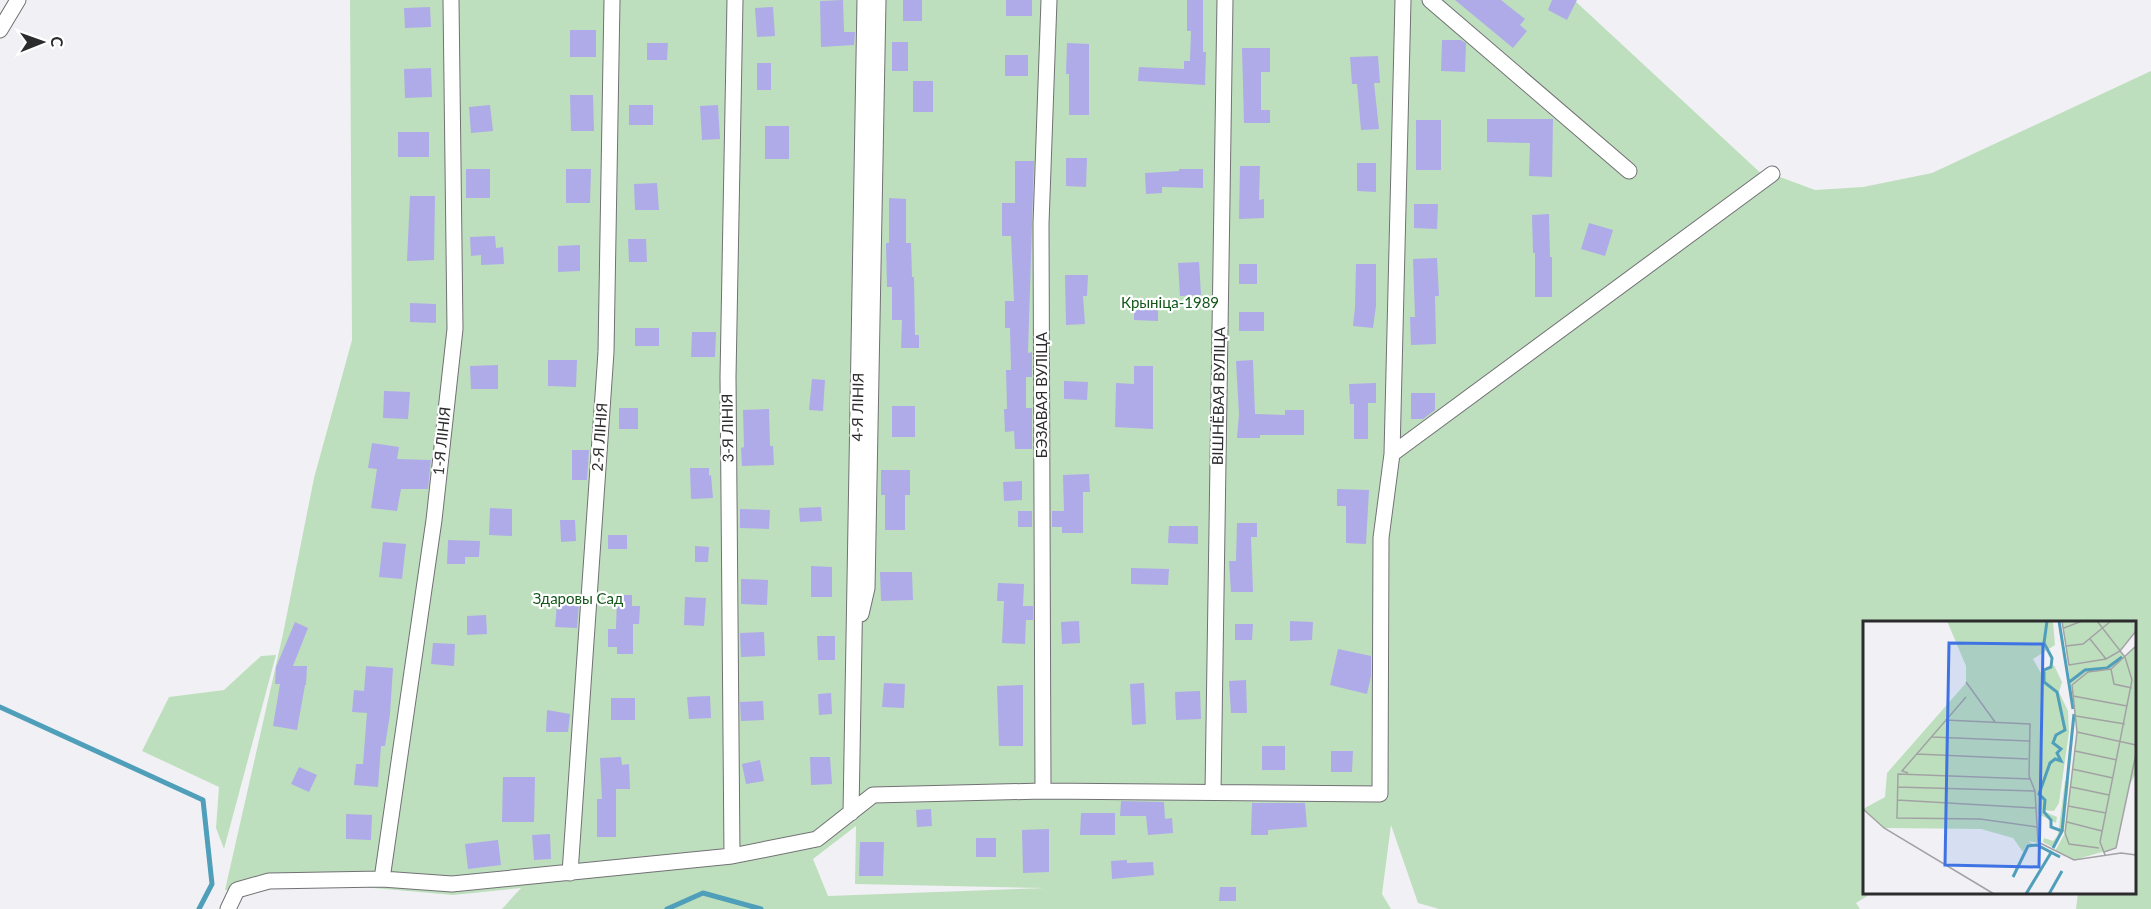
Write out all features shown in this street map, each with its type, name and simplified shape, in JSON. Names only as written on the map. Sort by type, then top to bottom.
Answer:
[{"type":"street","points":[[0,30],[18,0]]},
{"type":"street","name":"1-Я ЛІНІЯ","points":[[382,879],[434,520],[455,329],[451,0]]},
{"type":"street","name":"2-Я ЛІНІЯ","points":[[570,873],[606,352],[612,0]]},
{"type":"street","name":"3-Я ЛІНІЯ","points":[[732,856],[728,377],[735,0]]},
{"type":"street","name":"4-Я ЛІНІЯ","points":[[851,813],[865,0]]},
{"type":"street","points":[[854,640],[867,588],[878,0]]},
{"type":"street","name":"БЭЗАВАЯ ВУЛІЦА","points":[[1042,791],[1041,224],[1049,0]]},
{"type":"street","name":"ВІШНЁВАЯ ВУЛІЦА","points":[[1214,792],[1225,0]]},
{"type":"street","points":[[228,909],[237,890],[268,881],[382,879],[452,884],[732,856],[817,839],[873,795],[1042,791],[1380,794],[1381,538],[1392,454],[1403,0]]},
{"type":"street","points":[[1430,0],[1629,171]]},
{"type":"street","points":[[1392,454],[1772,174]]},
{"type":"green space","points":[[350,0],[1574,0],[1766,178],[1772,174],[1815,190],[1863,187],[1932,173],[2151,71],[2151,909],[2076,909],[2078,894],[2136,894],[2136,621],[1863,621],[1863,894],[1870,894],[1856,903],[1860,909],[1439,909],[1418,903],[1391,825],[1382,894],[1391,909],[502,909],[521,888],[453,895],[362,887],[225,890],[283,634],[314,478],[352,340]],"holes":[[[856,826],[855,884],[1045,888],[828,896],[813,859]]]},
{"type":"green space","points":[[276,655],[224,849],[216,828],[219,787],[142,751],[169,697],[224,690],[261,656]]},
{"type":"building","points":[[843,0],[844,32],[855,32],[854,45],[821,47],[820,1]]},
{"type":"building","points":[[903,0],[922,0],[922,21],[903,21]]},
{"type":"building","points":[[1006,0],[1032,0],[1032,16],[1006,16]]},
{"type":"building","points":[[1187,0],[1203,0],[1205,85],[1138,81],[1139,67],[1184,69],[1184,61],[1190,61],[1191,31],[1187,31]]},
{"type":"building","points":[[1455,0],[1501,0],[1525,19],[1520,25],[1527,31],[1513,48]]},
{"type":"building","points":[[1552,0],[1577,0],[1567,20],[1548,10]]},
{"type":"building","points":[[430,7],[431,27],[405,28],[404,8]]},
{"type":"building","points":[[773,7],[775,36],[757,37],[755,8]]},
{"type":"building","points":[[570,30],[596,30],[596,57],[570,57]]},
{"type":"building","points":[[1442,40],[1461,40],[1466,43],[1465,72],[1441,71]]},
{"type":"building","points":[[892,42],[908,42],[908,71],[892,71]]},
{"type":"building","points":[[647,43],[668,43],[667,60],[647,60]]},
{"type":"building","points":[[1067,43],[1089,44],[1089,115],[1069,115],[1069,74],[1066,74]]},
{"type":"building","points":[[1242,48],[1270,48],[1270,72],[1261,72],[1261,110],[1270,110],[1270,123],[1244,123]]},
{"type":"building","points":[[1005,55],[1028,55],[1028,76],[1005,76]]},
{"type":"building","points":[[1378,56],[1380,83],[1374,83],[1379,129],[1361,130],[1357,84],[1352,84],[1350,57]]},
{"type":"building","points":[[757,63],[771,63],[771,90],[757,90]]},
{"type":"building","points":[[431,68],[432,97],[405,98],[404,69]]},
{"type":"building","points":[[913,81],[933,81],[933,112],[913,112]]},
{"type":"building","points":[[570,95],[593,95],[594,131],[571,131]]},
{"type":"building","points":[[490,105],[493,131],[471,133],[469,107]]},
{"type":"building","points":[[629,105],[653,105],[653,125],[629,125]]},
{"type":"building","points":[[718,105],[720,139],[702,140],[700,106]]},
{"type":"building","points":[[1487,119],[1553,119],[1552,177],[1529,176],[1530,143],[1487,142]]},
{"type":"building","points":[[1416,120],[1441,120],[1441,170],[1416,170]]},
{"type":"building","points":[[765,126],[789,126],[789,159],[765,159]]},
{"type":"building","points":[[398,132],[429,132],[429,157],[398,157]]},
{"type":"building","points":[[1066,158],[1087,158],[1086,187],[1066,186]]},
{"type":"building","points":[[1015,161],[1034,161],[1028,353],[1032,352],[1032,377],[1026,377],[1026,408],[1032,408],[1032,449],[1015,449],[1014,431],[1005,432],[1006,370],[1011,370],[1010,328],[1005,328],[1005,301],[1014,301],[1011,236],[1002,236],[1002,203],[1015,203]]},
{"type":"building","points":[[1357,163],[1376,163],[1376,192],[1357,191]]},
{"type":"building","points":[[1240,166],[1260,166],[1259,200],[1264,199],[1264,218],[1239,219]]},
{"type":"building","points":[[466,169],[490,169],[490,198],[466,198]]},
{"type":"building","points":[[566,169],[591,169],[590,203],[566,203]]},
{"type":"building","points":[[1179,169],[1203,169],[1203,188],[1162,187],[1162,193],[1146,194],[1145,173],[1179,171]]},
{"type":"building","points":[[657,183],[659,210],[635,210],[634,184]]},
{"type":"building","points":[[410,196],[435,196],[434,260],[407,261]]},
{"type":"building","points":[[889,198],[906,199],[906,243],[911,243],[915,335],[919,335],[919,348],[901,348],[902,320],[892,320],[892,287],[887,287],[886,243],[889,243]]},
{"type":"building","points":[[1414,204],[1438,204],[1437,229],[1414,228]]},
{"type":"building","points":[[1549,214],[1552,297],[1535,297],[1532,215]]},
{"type":"building","points":[[1589,223],[1613,230],[1605,256],[1581,249]]},
{"type":"building","points":[[495,236],[496,248],[503,247],[504,264],[481,265],[481,255],[471,256],[470,237]]},
{"type":"building","points":[[628,239],[646,239],[647,262],[629,262]]},
{"type":"building","points":[[580,245],[580,271],[558,272],[558,246]]},
{"type":"building","points":[[1437,258],[1439,296],[1435,296],[1436,344],[1411,345],[1410,317],[1415,317],[1413,259]]},
{"type":"building","points":[[1199,262],[1201,295],[1180,296],[1178,263]]},
{"type":"building","points":[[1239,264],[1257,264],[1257,284],[1239,284]]},
{"type":"building","points":[[1356,264],[1376,264],[1376,306],[1373,328],[1353,326]]},
{"type":"building","points":[[1065,275],[1088,275],[1087,296],[1083,296],[1085,324],[1066,325]]},
{"type":"building","points":[[410,303],[436,304],[436,323],[410,322]]},
{"type":"building","points":[[1134,303],[1158,303],[1158,321],[1134,320]]},
{"type":"building","points":[[1239,312],[1264,312],[1264,331],[1239,331]]},
{"type":"building","points":[[635,328],[659,328],[659,346],[635,346]]},
{"type":"building","points":[[692,332],[716,332],[715,357],[691,357]]},
{"type":"building","points":[[548,360],[577,360],[576,387],[548,386]]},
{"type":"building","points":[[1253,360],[1255,414],[1285,415],[1285,410],[1304,410],[1304,435],[1260,435],[1260,438],[1237,438],[1239,414],[1236,361]]},
{"type":"building","points":[[498,365],[498,389],[471,389],[470,366]]},
{"type":"building","points":[[1134,366],[1153,366],[1153,429],[1115,427],[1116,383],[1134,384]]},
{"type":"building","points":[[812,379],[825,380],[823,411],[809,410]]},
{"type":"building","points":[[1064,381],[1088,382],[1087,400],[1064,399]]},
{"type":"building","points":[[1376,383],[1376,403],[1368,403],[1368,439],[1354,439],[1354,404],[1350,404],[1349,384]]},
{"type":"building","points":[[384,391],[410,392],[408,419],[383,418]]},
{"type":"building","points":[[1411,393],[1435,393],[1435,410],[1423,419],[1411,419]]},
{"type":"building","points":[[892,406],[915,406],[915,437],[892,437]]},
{"type":"building","points":[[619,408],[638,408],[638,429],[619,429]]},
{"type":"building","points":[[769,409],[770,446],[773,446],[774,465],[742,466],[743,410]]},
{"type":"building","points":[[372,443],[399,447],[397,459],[431,460],[428,489],[401,489],[397,511],[371,508],[377,469],[368,468]]},
{"type":"building","points":[[572,450],[589,450],[587,480],[572,480]]},
{"type":"building","points":[[690,468],[709,468],[713,498],[691,499]]},
{"type":"building","points":[[881,470],[910,470],[910,495],[905,495],[905,530],[885,530],[885,495],[881,495]]},
{"type":"building","points":[[1089,474],[1090,492],[1083,492],[1083,533],[1062,533],[1062,527],[1052,527],[1052,511],[1064,511],[1063,475]]},
{"type":"building","points":[[1022,481],[1022,500],[1004,501],[1003,482]]},
{"type":"building","points":[[1337,489],[1369,490],[1366,544],[1346,543],[1346,506],[1337,506]]},
{"type":"building","points":[[821,507],[822,521],[800,522],[799,508]]},
{"type":"building","points":[[490,508],[512,509],[512,536],[489,535]]},
{"type":"building","points":[[740,509],[770,510],[769,529],[740,528]]},
{"type":"building","points":[[1018,511],[1032,511],[1032,527],[1018,527]]},
{"type":"building","points":[[560,520],[575,520],[576,541],[561,542]]},
{"type":"building","points":[[1237,523],[1257,523],[1257,537],[1251,537],[1253,592],[1231,592],[1229,561],[1236,561]]},
{"type":"building","points":[[1169,526],[1198,526],[1198,544],[1168,543]]},
{"type":"building","points":[[608,535],[627,535],[627,549],[608,549]]},
{"type":"building","points":[[448,540],[480,541],[479,557],[465,557],[465,564],[447,564]]},
{"type":"building","points":[[383,542],[406,544],[402,579],[379,577]]},
{"type":"building","points":[[695,546],[709,547],[708,562],[695,562]]},
{"type":"building","points":[[811,566],[832,567],[832,597],[811,597]]},
{"type":"building","points":[[1131,568],[1169,569],[1168,585],[1131,584]]},
{"type":"building","points":[[880,572],[912,572],[913,600],[881,601]]},
{"type":"building","points":[[741,579],[768,580],[767,605],[741,604]]},
{"type":"building","points":[[998,583],[1024,584],[1023,606],[1033,606],[1033,620],[1026,620],[1025,644],[1002,643],[1004,601],[997,601]]},
{"type":"building","points":[[617,595],[632,595],[632,606],[640,606],[639,624],[633,624],[633,654],[617,654],[617,647],[608,647],[608,629],[616,629]]},
{"type":"building","points":[[685,597],[706,598],[704,626],[684,625]]},
{"type":"building","points":[[557,604],[579,605],[577,628],[555,627]]},
{"type":"building","points":[[486,615],[487,634],[467,635],[467,616]]},
{"type":"building","points":[[1079,621],[1080,643],[1062,644],[1061,622]]},
{"type":"building","points":[[1290,621],[1313,622],[1312,640],[1290,641]]},
{"type":"building","points":[[295,622],[308,628],[293,666],[307,666],[306,685],[297,730],[273,726],[280,684],[275,684],[276,667]]},
{"type":"building","points":[[1235,624],[1253,624],[1252,640],[1235,640]]},
{"type":"building","points":[[764,632],[765,656],[741,657],[740,633]]},
{"type":"building","points":[[817,636],[835,636],[835,660],[818,660]]},
{"type":"building","points":[[433,643],[455,644],[454,666],[431,664]]},
{"type":"building","points":[[1338,649],[1371,656],[1371,676],[1367,694],[1330,685]]},
{"type":"building","points":[[366,666],[393,668],[390,714],[385,746],[381,746],[378,787],[354,785],[356,764],[363,764],[367,713],[352,712],[354,690],[364,691]]},
{"type":"building","points":[[1246,680],[1247,713],[1231,713],[1229,681]]},
{"type":"building","points":[[884,683],[905,684],[904,708],[882,707]]},
{"type":"building","points":[[1144,683],[1146,724],[1132,725],[1130,684]]},
{"type":"building","points":[[1023,685],[1023,746],[999,746],[997,686]]},
{"type":"building","points":[[1200,691],[1201,719],[1176,720],[1175,692]]},
{"type":"building","points":[[831,693],[832,714],[819,715],[818,694]]},
{"type":"building","points":[[710,696],[711,718],[689,719],[687,697]]},
{"type":"building","points":[[611,698],[635,698],[635,720],[611,720]]},
{"type":"building","points":[[763,701],[764,720],[741,721],[740,702]]},
{"type":"building","points":[[547,710],[570,714],[568,732],[546,732]]},
{"type":"building","points":[[1262,746],[1285,746],[1285,770],[1262,770]]},
{"type":"building","points":[[1331,751],[1353,751],[1352,772],[1331,772]]},
{"type":"building","points":[[621,757],[622,765],[629,764],[630,789],[616,789],[616,837],[597,837],[597,799],[602,799],[600,758]]},
{"type":"building","points":[[810,757],[830,757],[832,784],[811,785]]},
{"type":"building","points":[[760,760],[764,781],[746,784],[742,764]]},
{"type":"building","points":[[299,767],[317,775],[309,792],[291,784]]},
{"type":"building","points":[[503,777],[535,777],[534,822],[502,822]]},
{"type":"building","points":[[1121,801],[1164,802],[1165,819],[1172,818],[1173,833],[1148,835],[1146,816],[1120,816]]},
{"type":"building","points":[[1252,803],[1305,803],[1307,827],[1268,830],[1268,835],[1251,835]]},
{"type":"building","points":[[931,809],[932,826],[917,827],[916,810]]},
{"type":"building","points":[[1081,813],[1115,813],[1115,835],[1080,835]]},
{"type":"building","points":[[346,814],[372,815],[371,840],[346,839]]},
{"type":"building","points":[[1049,829],[1049,872],[1023,873],[1022,830]]},
{"type":"building","points":[[550,834],[551,859],[534,860],[532,835]]},
{"type":"building","points":[[976,838],[996,838],[996,857],[976,857]]},
{"type":"building","points":[[498,840],[501,865],[468,869],[465,844]]},
{"type":"building","points":[[860,842],[884,842],[883,876],[859,876]]},
{"type":"building","points":[[1127,860],[1127,863],[1153,862],[1154,875],[1112,879],[1111,861]]},
{"type":"building","points":[[1220,887],[1236,887],[1236,901],[1219,901]]},
{"type":"waterway","points":[[0,707],[203,800],[212,884],[199,909]]},
{"type":"waterway","points":[[667,909],[703,893],[761,909]]},
{"type":"park label","name":"Крыніца-1989","points":[[1170,303]]},
{"type":"park label","name":"Здаровы Сад","points":[[578,599]]}]
